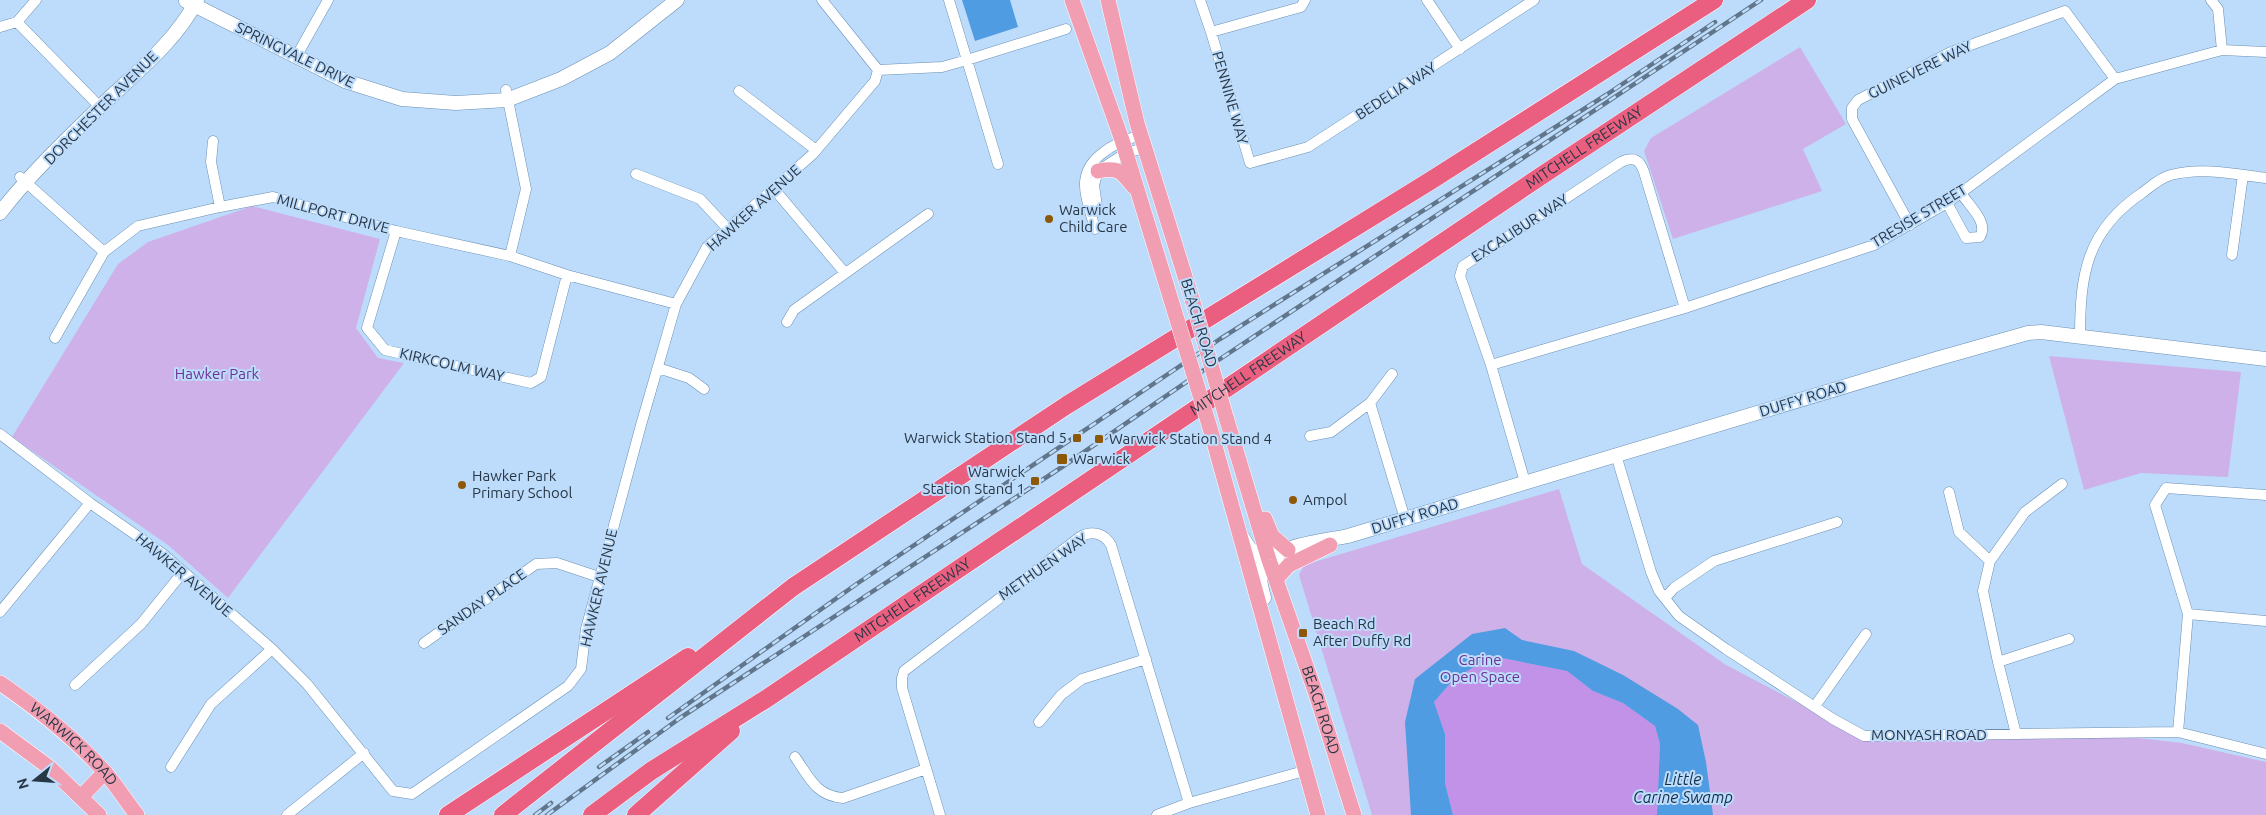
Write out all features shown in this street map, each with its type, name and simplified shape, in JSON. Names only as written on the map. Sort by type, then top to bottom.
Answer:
[{"type":"highway","points":[[448,815],[1067,405],[1430,181],[1714,0]]},
{"type":"highway","name":"MITCHELL FREEWAY","points":[[592,815],[652,771],[766,699],[1541,176],[1807,0]]},
{"type":"highway","points":[[503,815],[793,587]]},
{"type":"highway","points":[[636,815],[766,699]]},
{"type":"main road","name":"SPRINGVALE DRIVE","points":[[506,95],[592,55],[665,0]]},
{"type":"main road","name":"SPRINGVALE DRIVE","points":[[193,1],[298,54],[345,81],[402,99],[456,103],[506,95],[561,79],[595,62],[630,39],[677,0]]},
{"type":"main road","name":"BEACH ROAD","points":[[1072,0],[1124,147],[1176,313],[1318,815]]},
{"type":"main road","name":"BEACH ROAD","points":[[1108,0],[1143,142],[1193,302],[1269,560],[1317,697],[1354,815]]},
{"type":"main road","name":"DORCHESTER AVENUE","points":[[0,201],[98,104],[162,49],[193,1]]},
{"type":"main road","points":[[1098,171],[1111,168],[1120,171],[1139,193]]},
{"type":"main road","name":"DORCHESTER AVENUE","points":[[0,213],[23,180]]},
{"type":"main road","name":"DUFFY ROAD","points":[[1269,560],[1278,553],[1348,536],[2006,338],[2041,332],[2266,359]]},
{"type":"main road","points":[[1237,451],[1272,536],[1288,550]]},
{"type":"main road","points":[[1238,527],[1248,549],[1269,560],[1262,566],[1260,582],[1277,646],[1278,674]]},
{"type":"main road","name":"DUFFY ROAD","points":[[1269,560],[1280,560],[1330,545],[1348,536]]},
{"type":"main road","points":[[1276,579],[1289,565],[1308,554],[1330,545]]},
{"type":"main road","name":"WARWICK ROAD","points":[[0,683],[54,723],[105,772],[136,815]]},
{"type":"main road","name":"WARWICK ROAD","points":[[0,731],[50,768],[99,815]]},
{"type":"main road","points":[[81,796],[105,772]]},
{"type":"street","points":[[0,27],[17,22],[36,0]]},
{"type":"street","points":[[298,54],[328,0]]},
{"type":"street","points":[[822,0],[878,70],[942,68],[1066,29]]},
{"type":"street","points":[[949,0],[998,164]]},
{"type":"street","name":"PENNINE WAY","points":[[1200,0],[1250,163]]},
{"type":"street","name":"PENNINE WAY","points":[[1211,32],[1301,7],[1305,0]]},
{"type":"street","points":[[1427,0],[1460,49]]},
{"type":"street","name":"BEDELIA WAY","points":[[1250,163],[1308,147],[1534,0]]},
{"type":"street","points":[[2211,0],[2218,9],[2222,50]]},
{"type":"street","name":"GUINEVERE WAY","points":[[1910,224],[1852,119],[1852,108],[1858,100],[1951,52],[2065,12],[2115,79]]},
{"type":"street","points":[[17,22],[98,104]]},
{"type":"street","name":"TRESISE STREET","points":[[1490,365],[1685,308],[1874,245],[1947,203],[2115,79],[2222,50],[2266,52]]},
{"type":"street","name":"HAWKER AVENUE","points":[[0,434],[90,503],[163,554],[272,649],[307,684],[393,791],[412,794],[568,686],[581,669],[586,630],[599,577],[676,304],[707,247],[816,150],[876,81],[878,70]]},
{"type":"street","points":[[739,91],[816,150]]},
{"type":"street","points":[[506,95],[526,189],[510,256]]},
{"type":"street","points":[[213,141],[211,162],[220,207]]},
{"type":"street","points":[[1095,229],[1086,194],[1084,177],[1086,170],[1109,147],[1124,147],[1143,142]]},
{"type":"street","points":[[1097,207],[1094,185],[1098,171],[1124,147]]},
{"type":"street","name":"EXCALIBUR WAY","points":[[1525,482],[1490,365],[1460,276],[1461,269],[1466,263],[1624,160],[1635,159],[1642,164],[1685,308]]},
{"type":"street","points":[[2080,336],[2081,288],[2085,266],[2099,238],[2119,211],[2169,175],[2218,171],[2266,178]]},
{"type":"street","points":[[636,174],[700,199],[728,229]]},
{"type":"street","points":[[2232,255],[2243,175]]},
{"type":"street","points":[[23,180],[104,252],[55,338]]},
{"type":"street","points":[[774,189],[845,274]]},
{"type":"street","points":[[1947,203],[1966,238],[1980,237],[1983,231],[1981,220],[1961,193]]},
{"type":"street","name":"MILLPORT DRIVE","points":[[104,252],[138,226],[273,197],[396,231],[510,256],[567,275],[676,304]]},
{"type":"street","points":[[787,322],[794,310],[928,214]]},
{"type":"street","name":"KIRKCOLM WAY","points":[[396,231],[367,328],[385,350],[531,383],[541,377],[567,275]]},
{"type":"street","points":[[658,368],[689,378],[704,389]]},
{"type":"street","points":[[1310,436],[1331,432],[1370,404],[1392,374]]},
{"type":"street","points":[[1370,404],[1405,519]]},
{"type":"street","name":"MONYASH ROAD","points":[[1616,455],[1658,591],[1679,616],[1833,719],[1864,736],[2178,732],[2266,754]]},
{"type":"street","points":[[2016,734],[1983,591],[1990,561],[2025,512],[2062,484]]},
{"type":"street","points":[[2178,732],[2188,614],[2155,505],[2166,488],[2266,495]]},
{"type":"street","points":[[1949,492],[1959,532],[1990,561]]},
{"type":"street","points":[[0,612],[90,503]]},
{"type":"street","points":[[1665,598],[1674,588],[1714,561],[1837,522]]},
{"type":"street","name":"METHUEN WAY","points":[[940,815],[902,688],[904,671],[1084,534],[1099,534],[1105,537],[1111,545],[1189,803]]},
{"type":"street","name":"SANDAY PLACE","points":[[424,643],[536,564],[557,563],[599,577]]},
{"type":"street","points":[[75,685],[141,624],[183,572]]},
{"type":"street","points":[[2188,614],[2266,621]]},
{"type":"street","points":[[1815,706],[1866,634]]},
{"type":"street","points":[[1998,662],[2069,639]]},
{"type":"street","points":[[171,768],[211,704],[272,649]]},
{"type":"street","points":[[1039,722],[1061,695],[1082,680],[1146,659]]},
{"type":"street","points":[[286,815],[364,753]]},
{"type":"street","points":[[795,757],[819,791],[831,797],[843,798],[926,769]]},
{"type":"street","points":[[1157,815],[1189,803],[1304,771]]},
{"type":"green space","points":[[1800,47],[1846,124],[1803,149],[1822,191],[1673,239],[1644,151],[1651,138]]},
{"type":"green space","name":"Hawker Park","points":[[252,206],[380,239],[356,328],[378,358],[404,363],[228,598],[168,545],[12,437],[118,264],[148,242]]},
{"type":"green space","points":[[2049,356],[2241,372],[2228,477],[2141,473],[2084,490]]},
{"type":"green space","name":"Carine Open Space","points":[[1559,489],[1582,564],[1726,665],[1867,739],[2111,735],[2182,743],[2266,762],[2266,815],[1372,815],[1299,575],[1304,565]]},
{"type":"green space","points":[[1492,656],[1567,671],[1593,691],[1623,703],[1655,726],[1660,744],[1657,815],[1453,815],[1445,783],[1445,734],[1434,702],[1454,679]]},
{"type":"water","points":[[962,0],[1010,0],[1018,27],[975,41]]},
{"type":"water","name":"Little Carine Swamp","points":[[1505,628],[1522,640],[1574,651],[1623,675],[1678,709],[1698,725],[1706,762],[1713,815],[1657,815],[1660,744],[1655,726],[1623,703],[1593,691],[1567,671],[1492,656],[1454,679],[1434,702],[1445,734],[1445,783],[1453,815],[1411,815],[1405,722],[1415,679],[1472,634]]},
{"type":"railway","points":[[547,815],[680,718],[1065,465],[1220,359],[1761,0]]},
{"type":"railway","points":[[668,718],[858,583],[1220,339],[1606,95],[1715,22]]},
{"type":"railway","points":[[599,767],[648,732]]},
{"type":"railway","points":[[535,815],[551,803]]},
{"type":"place","name":"Warwick Child Care","points":[[1049,219]]},
{"type":"place","name":"Warwick Station Stand 5","points":[[1077,438]]},
{"type":"place","name":"Warwick Station Stand 4","points":[[1099,439]]},
{"type":"place","name":"Warwick","points":[[1062,459]]},
{"type":"place","name":"Warwick Station Stand 1","points":[[1035,481]]},
{"type":"place","name":"Hawker Park Primary School","points":[[462,485]]},
{"type":"place","name":"Ampol","points":[[1293,500]]},
{"type":"place","name":"Beach Rd After Duffy Rd","points":[[1303,633]]}]
